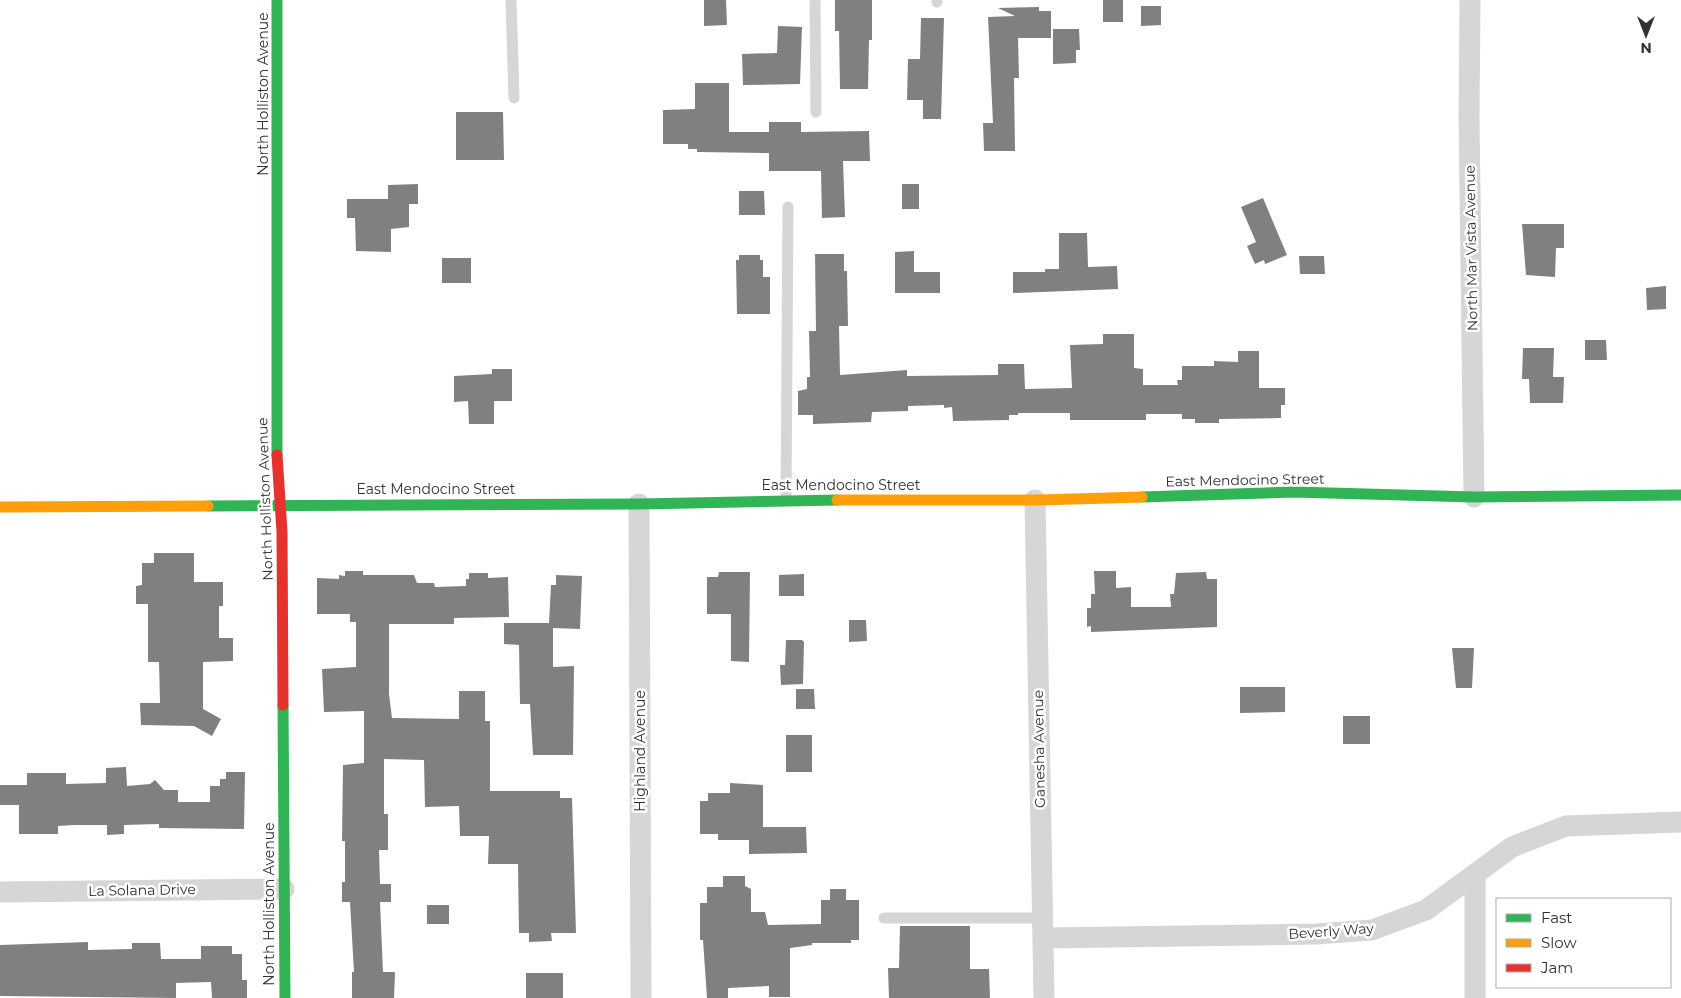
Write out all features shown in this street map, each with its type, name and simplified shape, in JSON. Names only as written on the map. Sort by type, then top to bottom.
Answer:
[{"type":"street","name":"North Holliston Avenue","points":[[278,0],[277,433],[282,532],[284,998]]},
{"type":"street","name":"North Mar Vista Avenue","points":[[1470,0],[1469,118],[1474,497]]},
{"type":"street","name":"East Mendocino Street","points":[[0,507],[638,504],[786,500],[1035,500],[1294,492],[1474,497],[1681,495]]},
{"type":"street","name":"Ganesha Avenue","points":[[1035,500],[1044,998]]},
{"type":"street","name":"Highland Avenue","points":[[638,504],[641,998]]},
{"type":"street","name":"Beverly Way","points":[[1043,928],[1316,934],[1372,930],[1426,910],[1475,876],[1512,847],[1566,826],[1681,822]]},
{"type":"street","points":[[1475,876],[1475,998]]},
{"type":"street","name":"La Solana Drive","points":[[0,892],[284,889]]},
{"type":"lane","points":[[511,0],[514,98]]},
{"type":"lane","points":[[815,0],[816,112]]},
{"type":"lane","points":[[786,500],[788,207]]},
{"type":"lane","points":[[884,918],[1043,928]]},
{"type":"building","points":[[704,0],[726,0],[727,25],[704,26]]},
{"type":"building","points":[[835,0],[872,0],[872,40],[869,40],[868,89],[840,89],[839,31],[835,31]]},
{"type":"building","points":[[1103,0],[1123,0],[1123,22],[1103,22]]},
{"type":"building","points":[[1141,6],[1161,6],[1161,25],[1141,26]]},
{"type":"building","points":[[1039,7],[1039,11],[1051,11],[1051,38],[1018,38],[1019,78],[1014,78],[1015,151],[984,151],[983,123],[993,123],[988,17],[1015,16],[998,8]]},
{"type":"building","points":[[921,18],[944,18],[941,119],[923,119],[923,100],[907,100],[908,59],[920,59]]},
{"type":"building","points":[[778,26],[802,27],[800,84],[743,85],[742,54],[777,53]]},
{"type":"building","points":[[1053,29],[1079,29],[1080,50],[1076,50],[1076,63],[1053,64]]},
{"type":"building","points":[[695,83],[729,83],[729,132],[769,132],[769,122],[801,122],[801,132],[869,131],[870,161],[843,161],[845,217],[822,218],[821,171],[769,171],[769,153],[697,152],[697,149],[688,149],[688,144],[663,144],[663,110],[695,109]]},
{"type":"building","points":[[456,112],[503,112],[504,160],[456,160]]},
{"type":"building","points":[[418,184],[418,204],[409,204],[409,227],[391,229],[391,252],[356,251],[355,218],[347,218],[347,199],[388,199],[388,185]]},
{"type":"building","points":[[902,184],[919,184],[919,209],[902,209]]},
{"type":"building","points":[[739,191],[764,191],[765,215],[739,215]]},
{"type":"building","points":[[1263,198],[1287,255],[1265,264],[1264,260],[1255,264],[1247,246],[1256,242],[1241,207]]},
{"type":"building","points":[[1522,224],[1564,224],[1564,248],[1556,248],[1555,277],[1526,275]]},
{"type":"building","points":[[1059,233],[1087,233],[1088,267],[1117,266],[1118,289],[1013,293],[1013,272],[1045,272],[1045,269],[1059,269]]},
{"type":"building","points":[[914,251],[914,272],[940,272],[940,293],[895,293],[895,252]]},
{"type":"building","points":[[815,254],[844,254],[844,271],[847,271],[848,326],[839,326],[840,375],[907,370],[907,376],[998,375],[998,364],[1024,364],[1025,389],[1072,388],[1070,345],[1103,344],[1103,334],[1134,334],[1134,368],[1143,369],[1143,385],[1178,385],[1177,380],[1182,380],[1182,366],[1214,366],[1214,361],[1238,362],[1238,351],[1259,351],[1259,388],[1285,388],[1285,405],[1281,405],[1281,418],[1219,419],[1219,423],[1195,423],[1195,419],[1182,419],[1182,414],[1146,414],[1146,420],[1070,420],[1070,413],[1018,413],[1018,415],[1009,415],[1009,420],[953,421],[952,407],[944,408],[944,405],[908,406],[908,411],[872,412],[871,422],[813,424],[813,415],[798,415],[798,391],[807,389],[807,377],[810,377],[809,331],[816,331]]},
{"type":"building","points":[[739,255],[760,255],[760,260],[763,260],[763,277],[770,277],[770,314],[737,314],[736,260],[739,260]]},
{"type":"building","points":[[1299,256],[1324,256],[1325,274],[1300,274]]},
{"type":"building","points":[[442,258],[471,258],[471,283],[442,283]]},
{"type":"building","points":[[1666,286],[1666,309],[1647,310],[1646,288]]},
{"type":"building","points":[[1585,340],[1606,340],[1607,360],[1585,360]]},
{"type":"building","points":[[1523,348],[1554,348],[1553,377],[1564,377],[1563,403],[1530,403],[1529,379],[1522,379]]},
{"type":"building","points":[[492,369],[512,369],[512,401],[494,401],[494,424],[469,424],[468,401],[454,402],[454,376],[492,374]]},
{"type":"building","points":[[154,553],[194,553],[194,582],[223,582],[223,606],[219,606],[219,638],[233,638],[233,661],[203,662],[203,709],[221,719],[212,736],[194,726],[141,725],[140,703],[160,703],[159,662],[148,662],[148,604],[136,604],[136,586],[142,585],[142,563],[154,563]]},
{"type":"building","points":[[345,571],[363,571],[363,575],[414,575],[417,583],[434,583],[435,587],[466,586],[466,579],[469,579],[469,573],[488,573],[488,578],[508,577],[509,617],[454,618],[454,624],[389,624],[389,694],[392,718],[459,719],[459,691],[485,691],[485,721],[490,721],[490,791],[560,791],[560,798],[572,798],[576,933],[551,933],[552,941],[529,942],[529,933],[519,933],[518,864],[488,864],[489,836],[460,836],[459,806],[425,807],[424,760],[384,759],[384,814],[388,814],[388,850],[379,850],[380,884],[391,884],[391,902],[380,902],[383,972],[395,972],[394,998],[352,998],[352,972],[354,972],[350,902],[342,902],[342,882],[345,882],[345,841],[342,841],[343,765],[364,763],[364,711],[324,712],[322,669],[356,667],[356,622],[350,622],[350,614],[317,614],[317,578],[339,579],[339,575],[345,576]]},
{"type":"building","points":[[1094,571],[1116,571],[1116,588],[1131,587],[1131,607],[1171,607],[1170,594],[1174,594],[1176,573],[1206,572],[1207,579],[1217,579],[1217,627],[1091,632],[1091,626],[1087,627],[1087,608],[1091,608],[1091,594],[1095,594]]},
{"type":"building","points":[[719,572],[750,572],[749,662],[731,661],[731,614],[707,614],[707,577],[718,577]]},
{"type":"building","points":[[804,574],[804,596],[779,596],[779,575]]},
{"type":"building","points":[[556,575],[582,576],[580,629],[553,628],[553,667],[574,666],[573,755],[533,755],[530,704],[520,704],[519,645],[504,644],[504,623],[549,623],[551,585],[556,585]]},
{"type":"building","points":[[849,620],[866,620],[867,641],[849,642]]},
{"type":"building","points":[[786,640],[802,640],[804,642],[803,684],[781,685],[780,665],[785,665]]},
{"type":"building","points":[[1452,648],[1474,648],[1472,688],[1456,688]]},
{"type":"building","points":[[1240,687],[1285,687],[1285,712],[1240,713]]},
{"type":"building","points":[[796,689],[814,689],[815,709],[796,709]]},
{"type":"building","points":[[1343,716],[1370,716],[1370,744],[1343,744]]},
{"type":"building","points":[[786,735],[812,735],[812,772],[786,772]]},
{"type":"building","points":[[126,767],[127,786],[150,784],[155,780],[164,790],[178,790],[178,802],[210,802],[210,786],[220,786],[220,779],[226,779],[226,772],[245,772],[244,829],[159,828],[159,824],[124,825],[124,834],[107,835],[107,825],[74,825],[58,826],[58,834],[19,834],[19,805],[0,805],[0,785],[27,785],[27,773],[66,773],[66,784],[106,783],[106,768]]},
{"type":"building","points":[[730,783],[763,785],[763,827],[806,827],[807,853],[749,854],[749,840],[718,840],[718,834],[700,834],[700,801],[708,801],[708,793],[730,793]]},
{"type":"building","points":[[723,876],[745,876],[745,886],[751,889],[751,912],[765,912],[768,925],[821,924],[821,900],[830,900],[830,889],[846,889],[846,900],[859,900],[859,940],[851,940],[851,943],[812,943],[812,945],[790,948],[790,997],[769,997],[769,986],[728,988],[728,998],[707,998],[703,940],[700,940],[700,903],[707,903],[707,887],[723,887]]},
{"type":"building","points":[[427,905],[449,905],[449,924],[427,924]]},
{"type":"building","points":[[900,926],[970,926],[970,969],[989,969],[990,998],[889,998],[888,968],[899,968]]},
{"type":"building","points":[[88,942],[88,950],[132,949],[132,943],[160,943],[161,959],[201,959],[201,946],[232,946],[232,954],[242,954],[242,980],[247,980],[247,998],[212,998],[211,982],[176,983],[176,998],[0,996],[0,945]]},
{"type":"building","points":[[526,973],[563,973],[563,998],[526,998]]},
{"type":"traffic: fast","points":[[277,0],[277,455]]},
{"type":"traffic: fast","points":[[1142,497],[1294,492],[1474,497],[1681,495]]},
{"type":"traffic: fast","points":[[208,506],[639,504],[837,500]]},
{"type":"traffic: fast","points":[[283,705],[285,998]]},
{"type":"traffic: slow","points":[[837,500],[1039,500],[1142,497]]},
{"type":"traffic: slow","points":[[0,507],[208,506]]},
{"type":"traffic: jam","points":[[277,455],[282,532],[283,705]]}]
